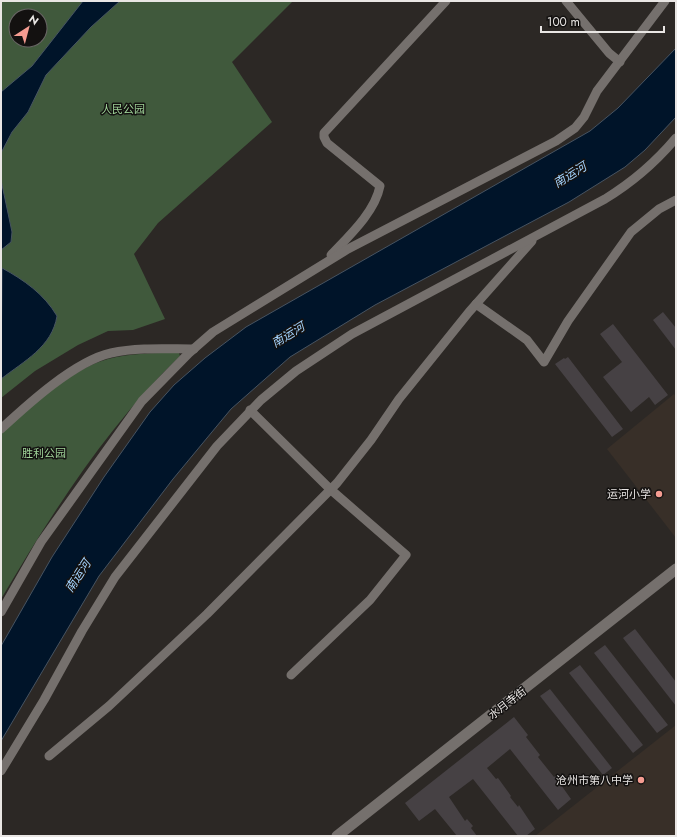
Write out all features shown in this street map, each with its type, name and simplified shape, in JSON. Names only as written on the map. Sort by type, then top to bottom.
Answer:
[{"type":"street","points":[[324,263],[362,220],[376,197],[380,186],[327,143],[324,133],[446,1]]},
{"type":"street","points":[[566,1],[609,53],[620,62]]},
{"type":"street","points":[[1,612],[42,542],[142,401],[194,349],[213,332],[324,263],[556,141],[575,128],[584,117],[597,91],[665,1]]},
{"type":"street","points":[[1,771],[115,577],[217,446],[250,410],[296,372],[352,334],[537,236],[605,199],[632,182],[652,166],[676,138]]},
{"type":"street","points":[[476,304],[527,340],[544,362],[568,321],[631,232],[659,209],[676,200]]},
{"type":"street","points":[[49,756],[109,706],[207,614],[330,490],[371,440],[399,399],[476,304],[537,236]]},
{"type":"street","points":[[1,429],[22,409],[84,362],[100,356],[122,351],[194,349]]},
{"type":"street","points":[[250,410],[330,490],[406,555],[370,600],[291,675]]},
{"type":"street","name":"水月寺街","points":[[340,835],[676,569]]},
{"type":"shaded area","name":"运河小学","points":[[674,394],[676,397],[676,538],[607,449]]},
{"type":"shaded area","name":"沧州市第八中学","points":[[676,725],[676,836],[535,836]]},
{"type":"green space","name":"人民公园","points":[[1,1],[293,1],[232,62],[272,122],[158,223],[134,254],[165,319],[133,330],[108,331],[78,345],[35,371],[1,398]]},
{"type":"green space","name":"胜利公园","points":[[179,353],[180,356],[128,411],[82,472],[40,535],[1,599],[1,433],[37,401],[66,380],[95,363],[134,354]]},
{"type":"water","points":[[83,1],[120,1],[91,27],[46,75],[28,112],[12,132],[1,153],[1,92],[32,66],[46,48],[48,48],[48,46]]},
{"type":"water","name":"南运河","points":[[676,48],[676,117],[645,150],[625,167],[569,202],[375,305],[290,357],[231,409],[173,479],[99,576],[1,741],[1,646],[52,557],[104,477],[150,412],[174,385],[205,358],[246,327],[590,131],[618,108]]},
{"type":"water","points":[[1,180],[12,232],[11,242],[1,250]]},
{"type":"water","points":[[2,268],[18,277],[40,294],[57,316],[54,327],[43,345],[28,359],[1,379]]},
{"type":"building","points":[[663,312],[676,328],[676,350],[653,320]]},
{"type":"building","points":[[613,324],[668,395],[655,405],[649,397],[631,412],[603,377],[622,362],[600,334]]},
{"type":"building","points":[[568,357],[623,429],[612,437],[555,364]]},
{"type":"building","points":[[635,629],[676,682],[676,706],[623,638]]},
{"type":"building","points":[[605,645],[668,725],[657,733],[594,653]]},
{"type":"building","points":[[580,665],[643,745],[633,753],[569,673]]},
{"type":"building","points":[[550,689],[612,768],[603,775],[540,696]]},
{"type":"building","points":[[514,717],[528,735],[526,737],[540,755],[538,757],[554,777],[557,775],[563,783],[561,785],[571,799],[558,810],[510,749],[487,768],[496,779],[498,778],[511,796],[510,797],[518,807],[519,805],[535,829],[526,836],[518,836],[473,779],[449,797],[465,821],[467,819],[473,826],[471,828],[477,836],[457,836],[435,809],[419,821],[405,803]]},
{"type":"place","name":"运河小学","points":[[659,494]]},
{"type":"place","name":"沧州市第八中学","points":[[641,780]]}]
